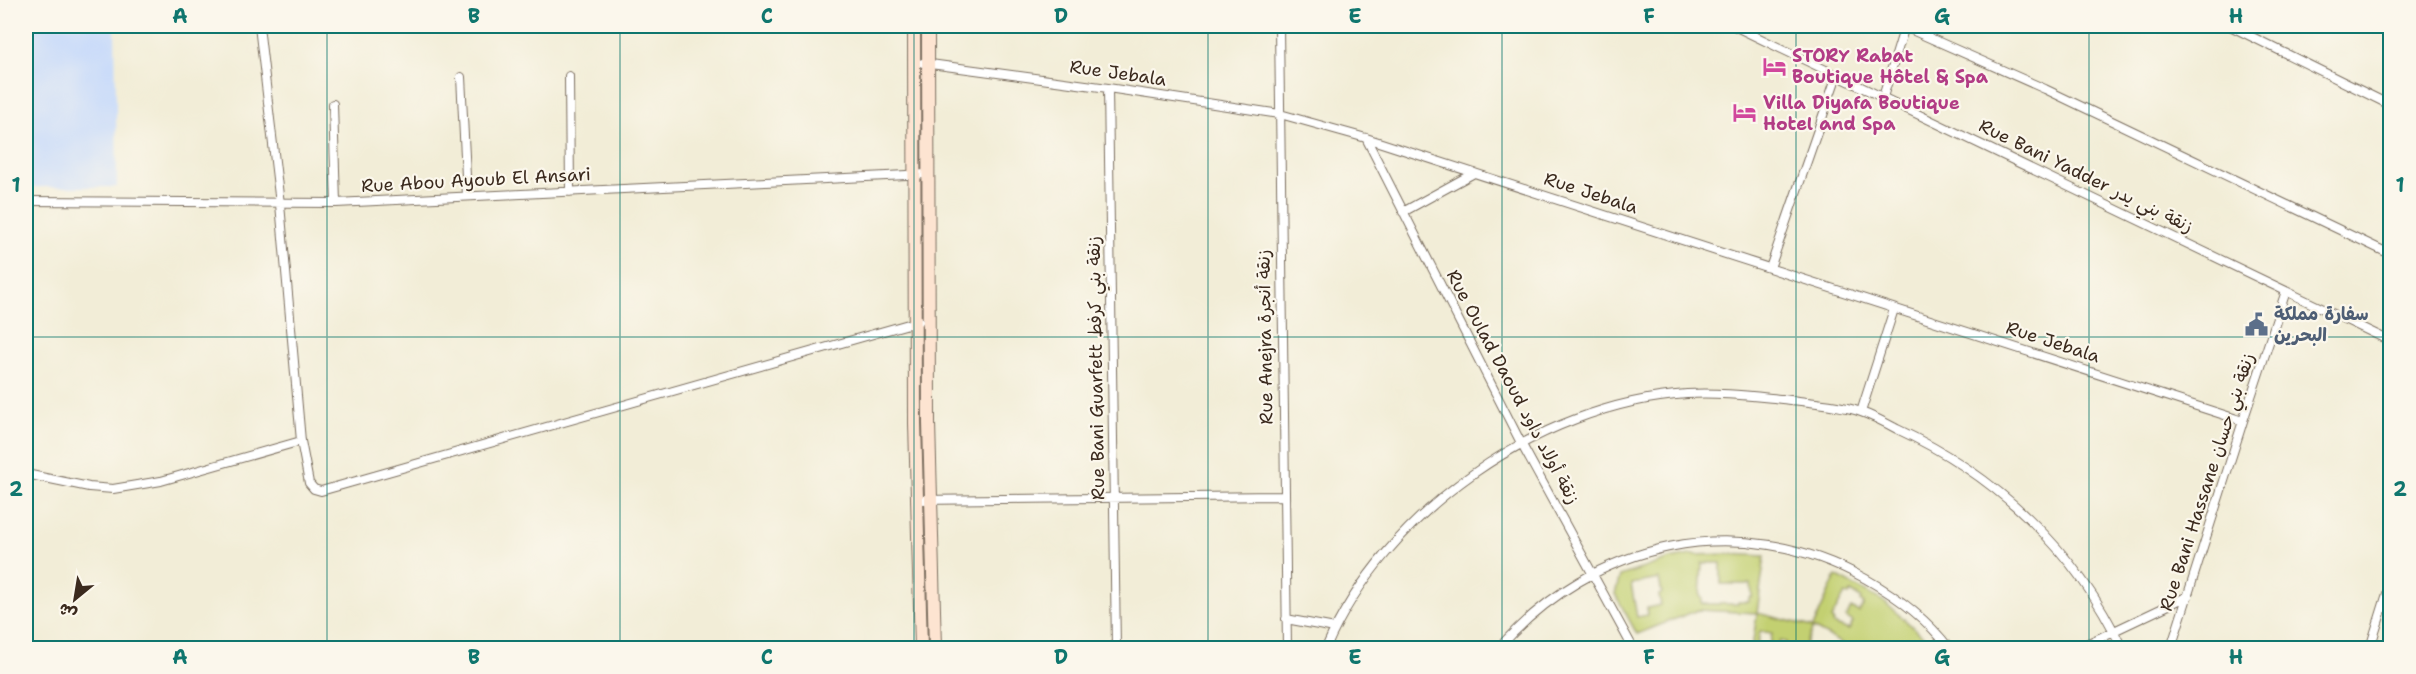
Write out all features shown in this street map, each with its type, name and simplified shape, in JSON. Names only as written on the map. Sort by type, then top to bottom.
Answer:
[{"type":"street","points":[[259,26],[280,204],[302,441],[309,483],[314,489],[321,491],[928,319]]},
{"type":"street","points":[[914,26],[917,500],[921,648]]},
{"type":"street","points":[[928,26],[928,319],[935,648]]},
{"type":"street","name":"Rue Anejra زنقة أنجرة","points":[[1280,26],[1287,648]]},
{"type":"street","name":"Rue Bani Yadder زنقة بني يدر","points":[[1734,26],[2391,341]]},
{"type":"street","points":[[1883,97],[1905,26],[2045,89],[2391,254]]},
{"type":"street","points":[[2230,26],[2391,105]]},
{"type":"street","name":"Rue Jebala","points":[[914,62],[1280,114],[1366,138],[2242,421]]},
{"type":"street","points":[[1770,268],[1837,75]]},
{"type":"street","points":[[569,76],[570,192]]},
{"type":"street","points":[[461,77],[467,196]]},
{"type":"street","name":"Rue Bani Guarfett زنقة بني كرفط","points":[[1108,88],[1116,648]]},
{"type":"street","points":[[333,104],[336,203]]},
{"type":"street","name":"Rue Oulad Daoud زنقة أولاد داود","points":[[1366,138],[1521,443],[1633,648]]},
{"type":"street","points":[[1403,212],[1474,173]]},
{"type":"street","name":"Rue Abou Ayoub El Ansari","points":[[26,201],[336,203],[927,174]]},
{"type":"street","name":"Rue Bani Hassane زنقة بني حسان","points":[[2171,648],[2242,421],[2286,291]]},
{"type":"street","points":[[1861,412],[1894,309]]},
{"type":"street","points":[[1326,648],[1355,594],[1379,563],[1426,511],[1463,482],[1521,443],[1568,422],[1641,401],[1686,394],[1748,395],[1800,401],[1861,412],[1929,443],[1988,483],[2027,516],[2079,575],[2122,648]]},
{"type":"street","points":[[26,474],[89,487],[124,487],[161,481],[302,441]]},
{"type":"street","points":[[917,500],[1284,496]]},
{"type":"street","points":[[1499,648],[1517,627],[1593,573],[1646,552],[1685,544],[1728,541],[1773,544],[1827,560],[1877,585],[1926,622],[1949,648]]},
{"type":"street","points":[[2370,648],[2391,584]]},
{"type":"street","points":[[2078,648],[2187,596]]},
{"type":"street","points":[[1286,619],[1335,628]]},
{"type":"shaded area","points":[[26,26],[115,26],[117,187],[26,187]]},
{"type":"green space","points":[[1691,555],[1765,556],[1757,613],[1698,610],[1637,634],[1615,594],[1620,576],[1670,559]],"holes":[[[1702,563],[1721,563],[1721,584],[1751,584],[1752,597],[1749,598],[1749,602],[1702,604],[1700,597]],[[1659,579],[1662,593],[1659,595],[1661,605],[1647,608],[1648,615],[1637,617],[1631,584]]]},
{"type":"green space","points":[[1836,576],[1883,601],[1937,648],[1908,648],[1902,641],[1895,648],[1890,646],[1850,648],[1813,628],[1804,648],[1785,648],[1786,642],[1780,641],[1778,648],[1770,646],[1772,633],[1760,631],[1757,648],[1752,648],[1757,613],[1813,627]],"holes":[[[1851,592],[1861,598],[1860,601],[1864,604],[1859,612],[1851,608],[1846,617],[1853,622],[1849,630],[1833,624],[1831,619],[1845,594],[1849,595]]]},
{"type":"place","name":"STORY Rabat Boutique Hôtel & Spa","points":[[1774,66]]},
{"type":"place","name":"Villa Diyafa Boutique Hotel and Spa","points":[[1745,113]]},
{"type":"place","name":"سفارة مملكة البحرين","points":[[2256,324]]}]
